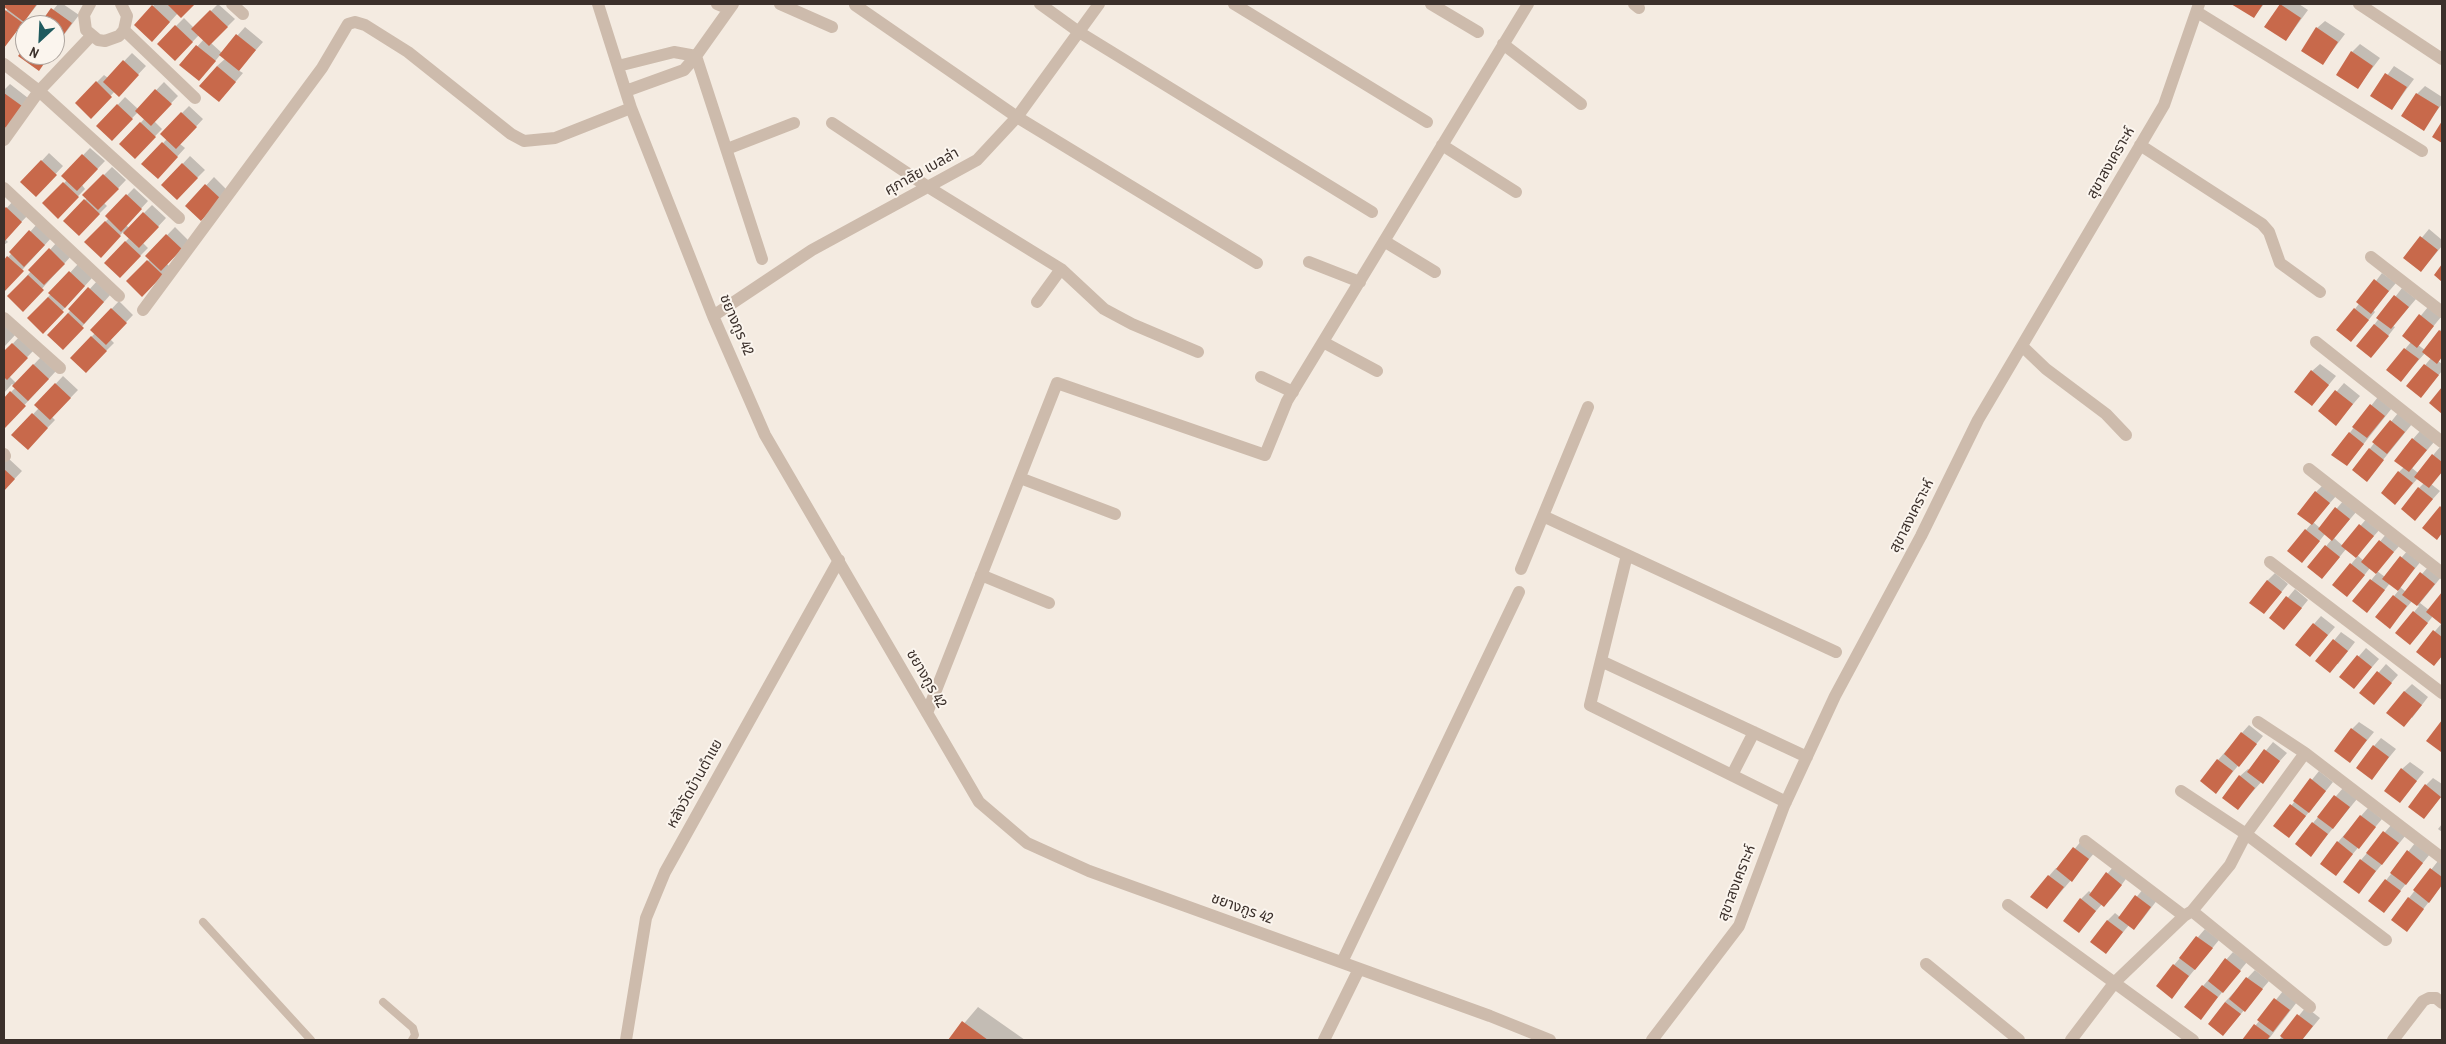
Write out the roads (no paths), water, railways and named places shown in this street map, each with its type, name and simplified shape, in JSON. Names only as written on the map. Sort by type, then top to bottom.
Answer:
[{"type":"street","points":[[90,4],[84,15],[84,22],[91,36],[105,41],[120,36],[124,30],[127,16],[121,4]]},
{"type":"street","points":[[232,4],[243,14]]},
{"type":"street","name":"ชยางกูร 42","points":[[598,4],[631,108],[714,316],[766,435],[978,802],[1027,843],[1089,871],[1359,968],[1550,1040]]},
{"type":"street","points":[[780,4],[832,28]]},
{"type":"street","points":[[1040,4],[1079,32],[1372,212]]},
{"type":"street","name":"ศุภาลัย เบลล่า","points":[[714,316],[812,250],[977,160],[1017,117],[1099,4]]},
{"type":"street","points":[[1234,4],[1428,122]]},
{"type":"street","points":[[1431,4],[1478,32]]},
{"type":"street","points":[[927,713],[1057,383],[1265,455],[1293,392],[1528,4]]},
{"type":"street","points":[[2359,4],[2442,59]]},
{"type":"street","points":[[855,5],[1017,117],[1257,263]]},
{"type":"street","points":[[626,91],[684,70],[696,56],[726,6]]},
{"type":"street","points":[[2198,8],[2422,150]]},
{"type":"street","name":"สุขาสงเคราะห์","points":[[1652,1040],[1736,932],[1786,802],[1835,696],[1921,536],[1978,420],[2023,347],[2164,105],[2198,8]]},
{"type":"street","points":[[143,310],[322,68],[348,24],[355,22],[365,25],[408,52],[511,134],[524,141],[555,138],[631,108]]},
{"type":"street","points":[[124,30],[195,98]]},
{"type":"street","points":[[4,140],[39,91],[91,36]]},
{"type":"street","points":[[1503,44],[1581,104]]},
{"type":"street","points":[[618,66],[674,52],[696,56]]},
{"type":"street","points":[[696,56],[762,259]]},
{"type":"street","points":[[4,64],[39,91],[179,218]]},
{"type":"street","points":[[727,149],[794,123]]},
{"type":"street","points":[[832,123],[928,187],[1060,268],[1104,309],[1132,324],[1198,352]]},
{"type":"street","points":[[1442,145],[1516,192]]},
{"type":"street","points":[[2140,145],[2262,224],[2269,232],[2280,263],[2320,292]]},
{"type":"street","points":[[4,188],[120,296]]},
{"type":"street","points":[[1384,241],[1435,272]]},
{"type":"street","points":[[2371,257],[2442,312]]},
{"type":"street","points":[[1309,262],[1360,282]]},
{"type":"street","points":[[1037,302],[1060,268]]},
{"type":"street","points":[[4,318],[60,368]]},
{"type":"street","points":[[1323,342],[1377,371]]},
{"type":"street","points":[[2316,342],[2442,442]]},
{"type":"street","points":[[2023,347],[2046,369],[2106,414],[2126,435]]},
{"type":"street","points":[[1262,377],[1293,392]]},
{"type":"street","points":[[1521,569],[1588,407]]},
{"type":"street","points":[[2309,469],[2442,573]]},
{"type":"street","points":[[1020,478],[1115,514]]},
{"type":"street","points":[[1543,516],[1836,652]]},
{"type":"street","points":[[1627,555],[1590,705],[1786,802]]},
{"type":"street","name":"หลังวัดบ้านตำแย","points":[[626,1040],[646,918],[665,872],[839,560]]},
{"type":"street","points":[[2270,562],[2442,692]]},
{"type":"street","points":[[982,576],[1049,603]]},
{"type":"street","points":[[1342,962],[1519,592]]},
{"type":"street","points":[[1601,661],[1807,757]]},
{"type":"street","points":[[2258,722],[2305,753],[2442,858]]},
{"type":"street","points":[[1732,775],[1754,732]]},
{"type":"street","points":[[2071,1040],[2115,982],[2188,914],[2230,865],[2246,834],[2305,753]]},
{"type":"street","points":[[2182,791],[2246,834],[2386,940]]},
{"type":"street","points":[[2085,840],[2188,914],[2310,1007]]},
{"type":"street","points":[[2008,905],[2193,1040]]},
{"type":"street","points":[[1926,964],[2019,1040]]},
{"type":"street","points":[[1324,1040],[1359,968]]},
{"type":"street","points":[[2393,1040],[2423,1001],[2428,998],[2439,1000]]},
{"type":"lane","points":[[203,922],[311,1040]]},
{"type":"lane","points":[[383,1002],[413,1028],[416,1032],[412,1040]]}]
